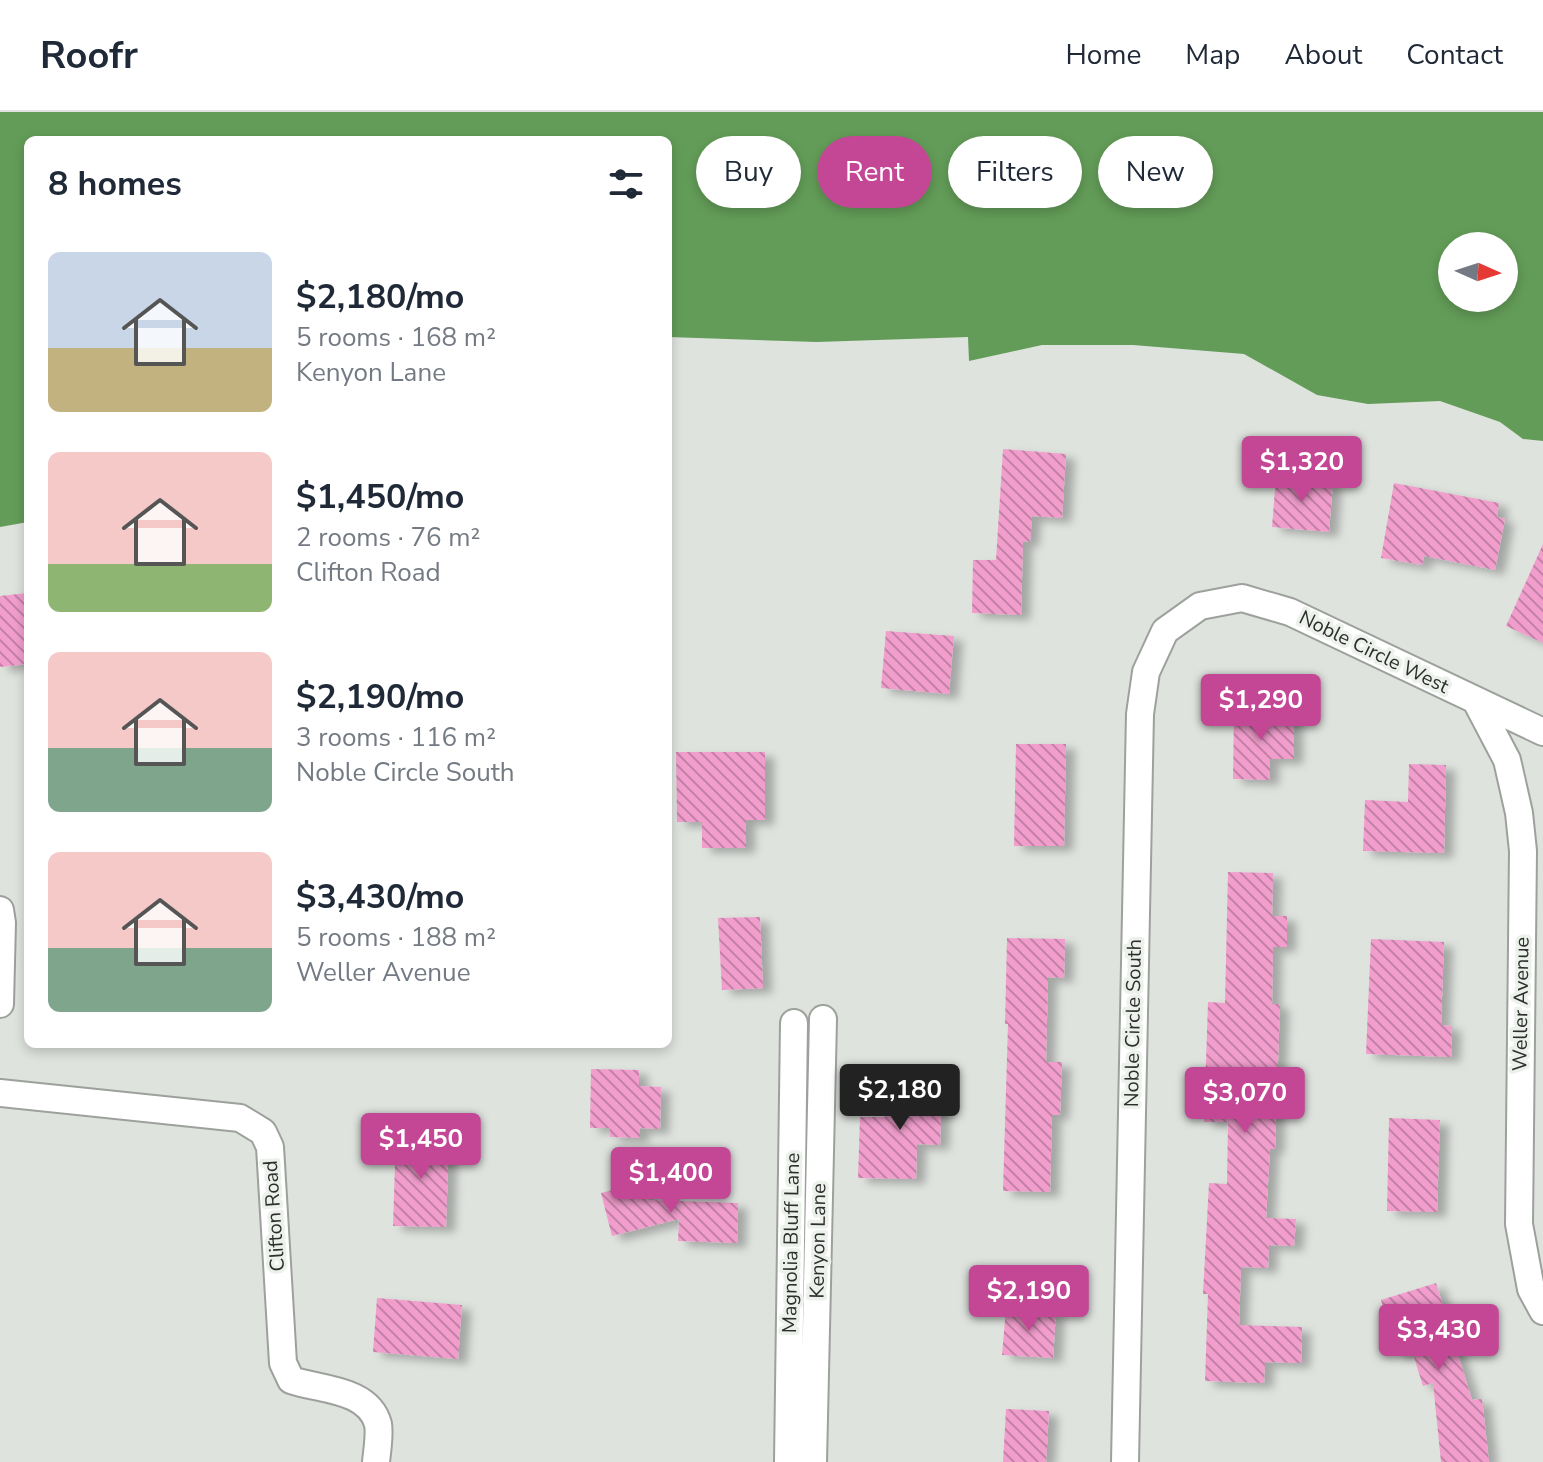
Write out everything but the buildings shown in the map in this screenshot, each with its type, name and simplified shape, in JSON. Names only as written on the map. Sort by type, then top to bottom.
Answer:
[{"type":"street","name":"Noble Circle West","points":[[1200,606],[1242,598],[1290,612],[1543,732]]},
{"type":"street","name":"Noble Circle South","points":[[1125,1462],[1140,714],[1146,672],[1165,631],[1200,606]]},
{"type":"street","name":"Weller Avenue","points":[[1476,701],[1507,760],[1519,813],[1523,851],[1519,1224],[1531,1289],[1543,1311]]},
{"type":"street","points":[[1523,851],[1543,824]]},
{"type":"street","points":[[0,910],[0,1004]]},
{"type":"street","name":"Kenyon Lane","points":[[813,1462],[823,1019]]},
{"type":"street","name":"Magnolia Bluff Lane","points":[[788,1462],[794,1023]]},
{"type":"street","name":"Clifton Road","points":[[0,1093],[240,1118],[263,1132],[270,1147],[283,1363],[291,1380],[351,1395],[369,1406],[378,1425],[376,1462]]},
{"type":"shaded area","points":[[0,112],[1543,112],[1543,441],[1523,439],[1500,422],[1440,401],[1368,404],[1317,395],[1244,354],[1133,345],[1042,345],[969,361],[968,337],[817,342],[672,337],[672,136],[24,136],[24,523],[0,527]]}]
